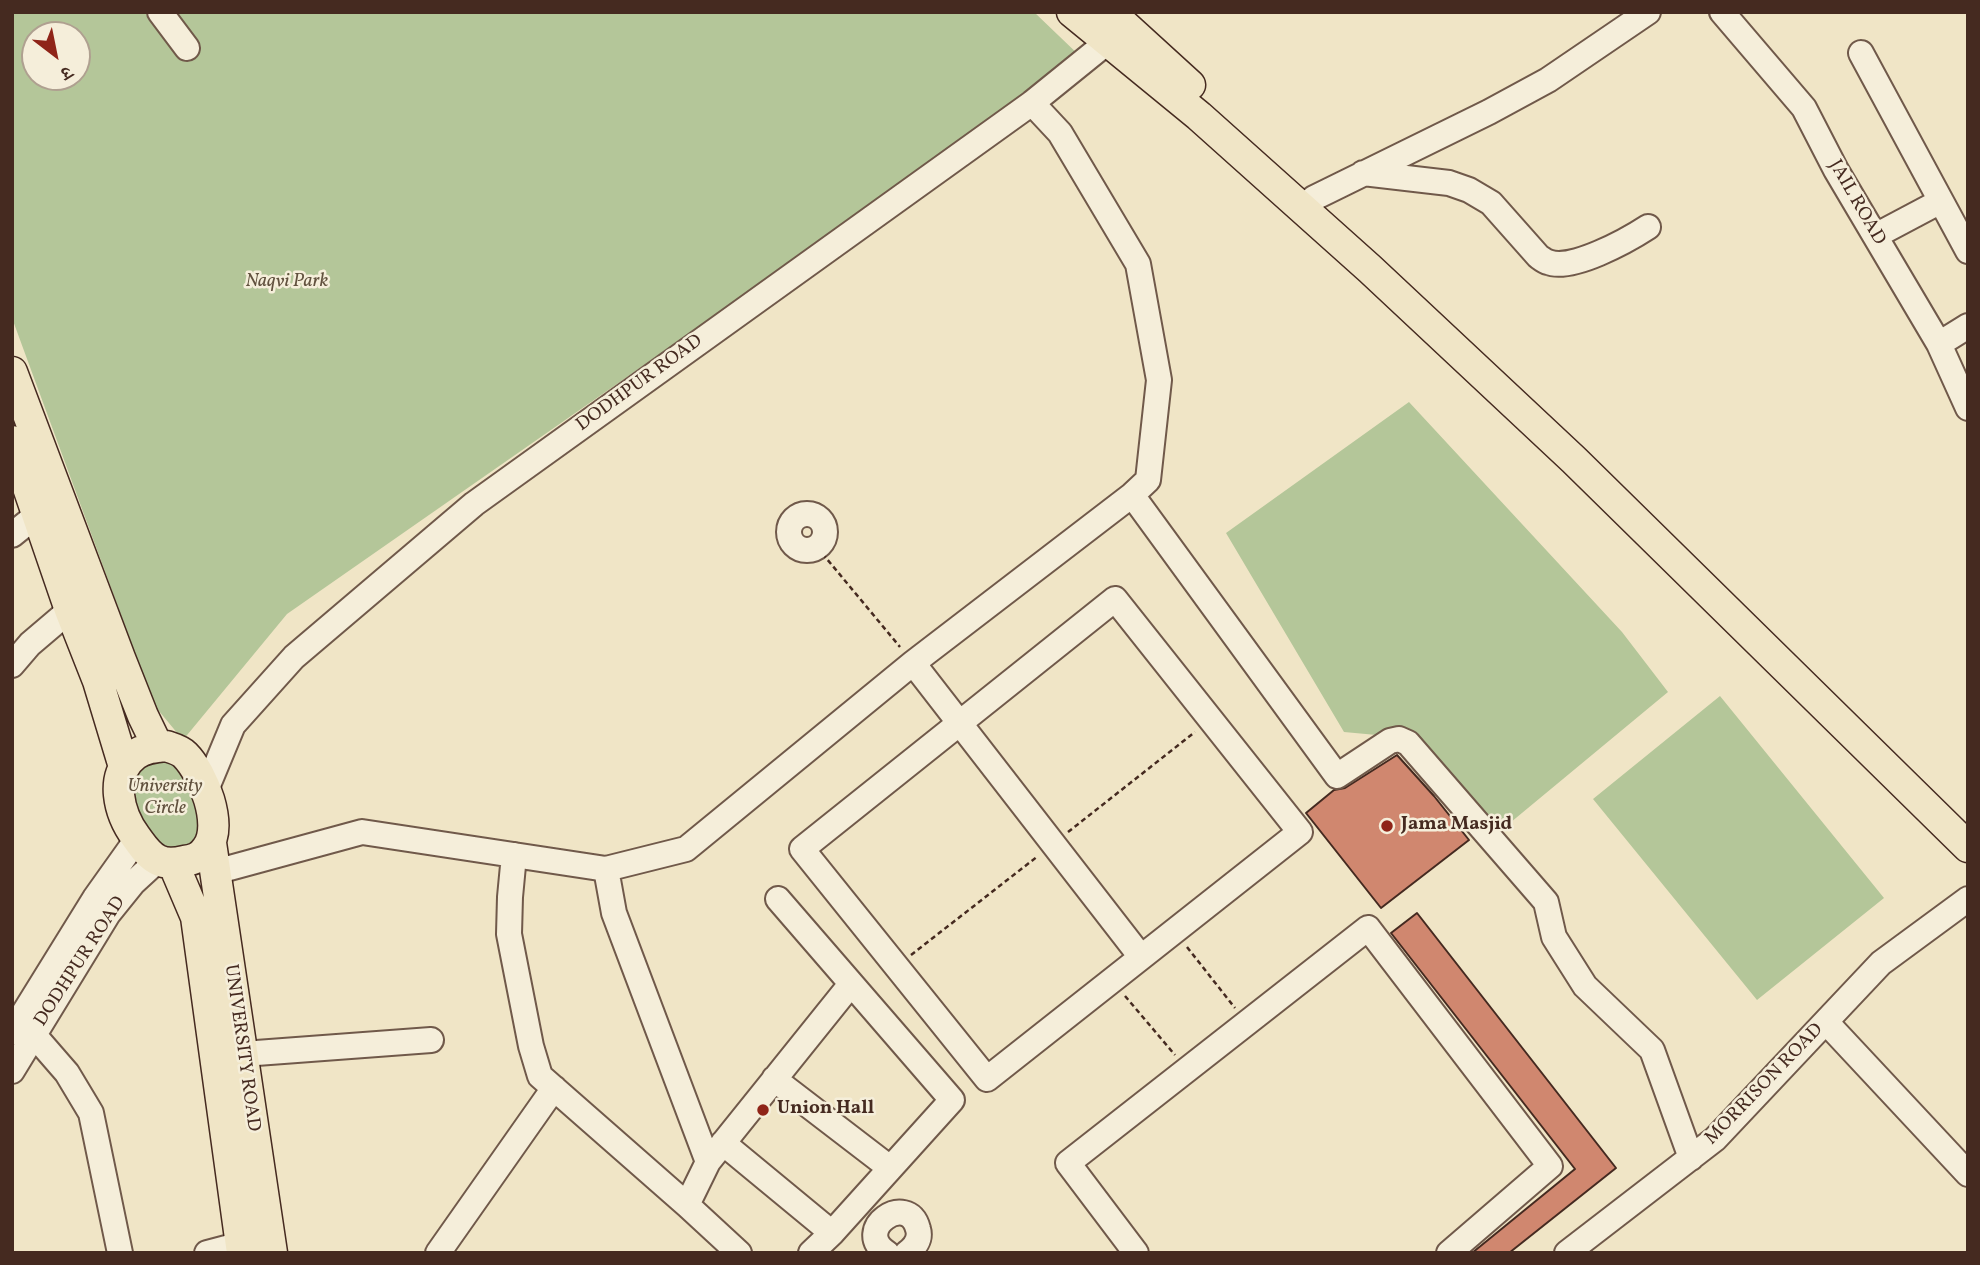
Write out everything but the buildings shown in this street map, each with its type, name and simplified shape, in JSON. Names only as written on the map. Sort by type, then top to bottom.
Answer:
[{"type":"main road","points":[[1072,12],[1115,27],[1199,116],[1493,357],[1968,821]]},
{"type":"main road","points":[[1308,203],[1380,279],[1574,460],[1968,847]]},
{"type":"main road","points":[[12,372],[120,658],[158,747]]},
{"type":"main road","points":[[12,441],[70,610],[98,681],[124,767]]},
{"type":"main road","points":[[166,862],[194,860],[211,843],[214,827],[205,790],[191,762],[183,752],[166,746],[135,754],[124,767],[118,782],[121,808],[130,829],[145,850],[166,862],[196,917],[241,1249]]},
{"type":"main road","name":"UNIVERSITY ROAD","points":[[211,843],[272,1253]]},
{"type":"street","points":[[160,12],[187,48]]},
{"type":"street","points":[[1308,203],[1548,80],[1648,12]]},
{"type":"street","name":"JAIL ROAD","points":[[1722,12],[1804,108],[1836,170],[1939,344],[1968,408]]},
{"type":"street","name":"DODHPUR ROAD","points":[[205,790],[233,725],[294,657],[474,504],[1032,103],[1115,27]]},
{"type":"street","points":[[1861,53],[1968,251]]},
{"type":"street","points":[[215,872],[362,832],[606,869],[687,849],[913,663],[1148,480],[1159,380],[1138,264],[1060,133],[1032,103]]},
{"type":"street","points":[[1363,173],[1449,183],[1469,190],[1491,203],[1538,256],[1557,264],[1592,256],[1625,242],[1648,227]]},
{"type":"street","points":[[1875,236],[1941,201]]},
{"type":"street","points":[[1939,344],[1968,327]]},
{"type":"street","points":[[1132,495],[1337,776],[1390,741],[1408,743],[1546,902],[1554,937],[1585,986],[1652,1050],[1691,1158]]},
{"type":"street","points":[[12,535],[38,514]]},
{"type":"street","points":[[1115,599],[1300,832],[1174,931],[987,1079],[802,849],[1115,599]]},
{"type":"street","points":[[12,665],[30,644],[70,610]]},
{"type":"street","points":[[913,663],[1141,957]]},
{"type":"street","name":"DODHPUR ROAD","points":[[12,1070],[23,1034],[95,898],[137,839]]},
{"type":"street","points":[[514,855],[509,934],[531,1046],[540,1076],[739,1253]]},
{"type":"street","name":"DODHPUR ROAD","points":[[23,1034],[133,883],[166,862]]},
{"type":"street","points":[[606,869],[614,914],[716,1153],[832,1233]]},
{"type":"street","points":[[778,899],[952,1100],[811,1253]]},
{"type":"street","name":"MORRISON ROAD","points":[[1567,1253],[1715,1139],[1881,963],[1962,904]]},
{"type":"street","points":[[1136,1253],[1068,1163],[1368,928],[1550,1166],[1449,1253]]},
{"type":"street","points":[[687,1205],[716,1153],[851,984]]},
{"type":"street","points":[[1826,1023],[1968,1174]]},
{"type":"street","points":[[23,1034],[67,1073],[91,1114],[120,1253]]},
{"type":"street","points":[[243,1054],[430,1040]]},
{"type":"street","points":[[774,1079],[890,1168]]},
{"type":"street","points":[[439,1253],[554,1088]]},
{"type":"street","points":[[862,1200],[882,1219]]},
{"type":"street","points":[[887,1253],[878,1243],[877,1227],[888,1214],[897,1212],[912,1218],[919,1233],[918,1241],[907,1253]]},
{"type":"street","points":[[207,1253],[241,1249]]},
{"type":"path","points":[[817,547],[913,663]]},
{"type":"path","points":[[1174,931],[1247,1023]]},
{"type":"path","points":[[1112,980],[1188,1069]]},
{"type":"green space","name":"Naqvi Park","points":[[12,12],[1034,12],[1083,59],[287,614],[183,740],[154,705],[12,318]]},
{"type":"green space","points":[[1409,402],[1622,632],[1668,692],[1493,837],[1409,738],[1344,732],[1226,533]]},
{"type":"green space","points":[[1720,696],[1884,898],[1757,1000],[1593,799]]},
{"type":"green space","name":"University Circle","points":[[159,758],[179,765],[206,819],[198,842],[173,850],[149,832],[140,815],[131,786],[139,767]]},
{"type":"place","name":"Jama Masjid","points":[[1387,826]]},
{"type":"place","name":"Union Hall","points":[[763,1110]]}]
